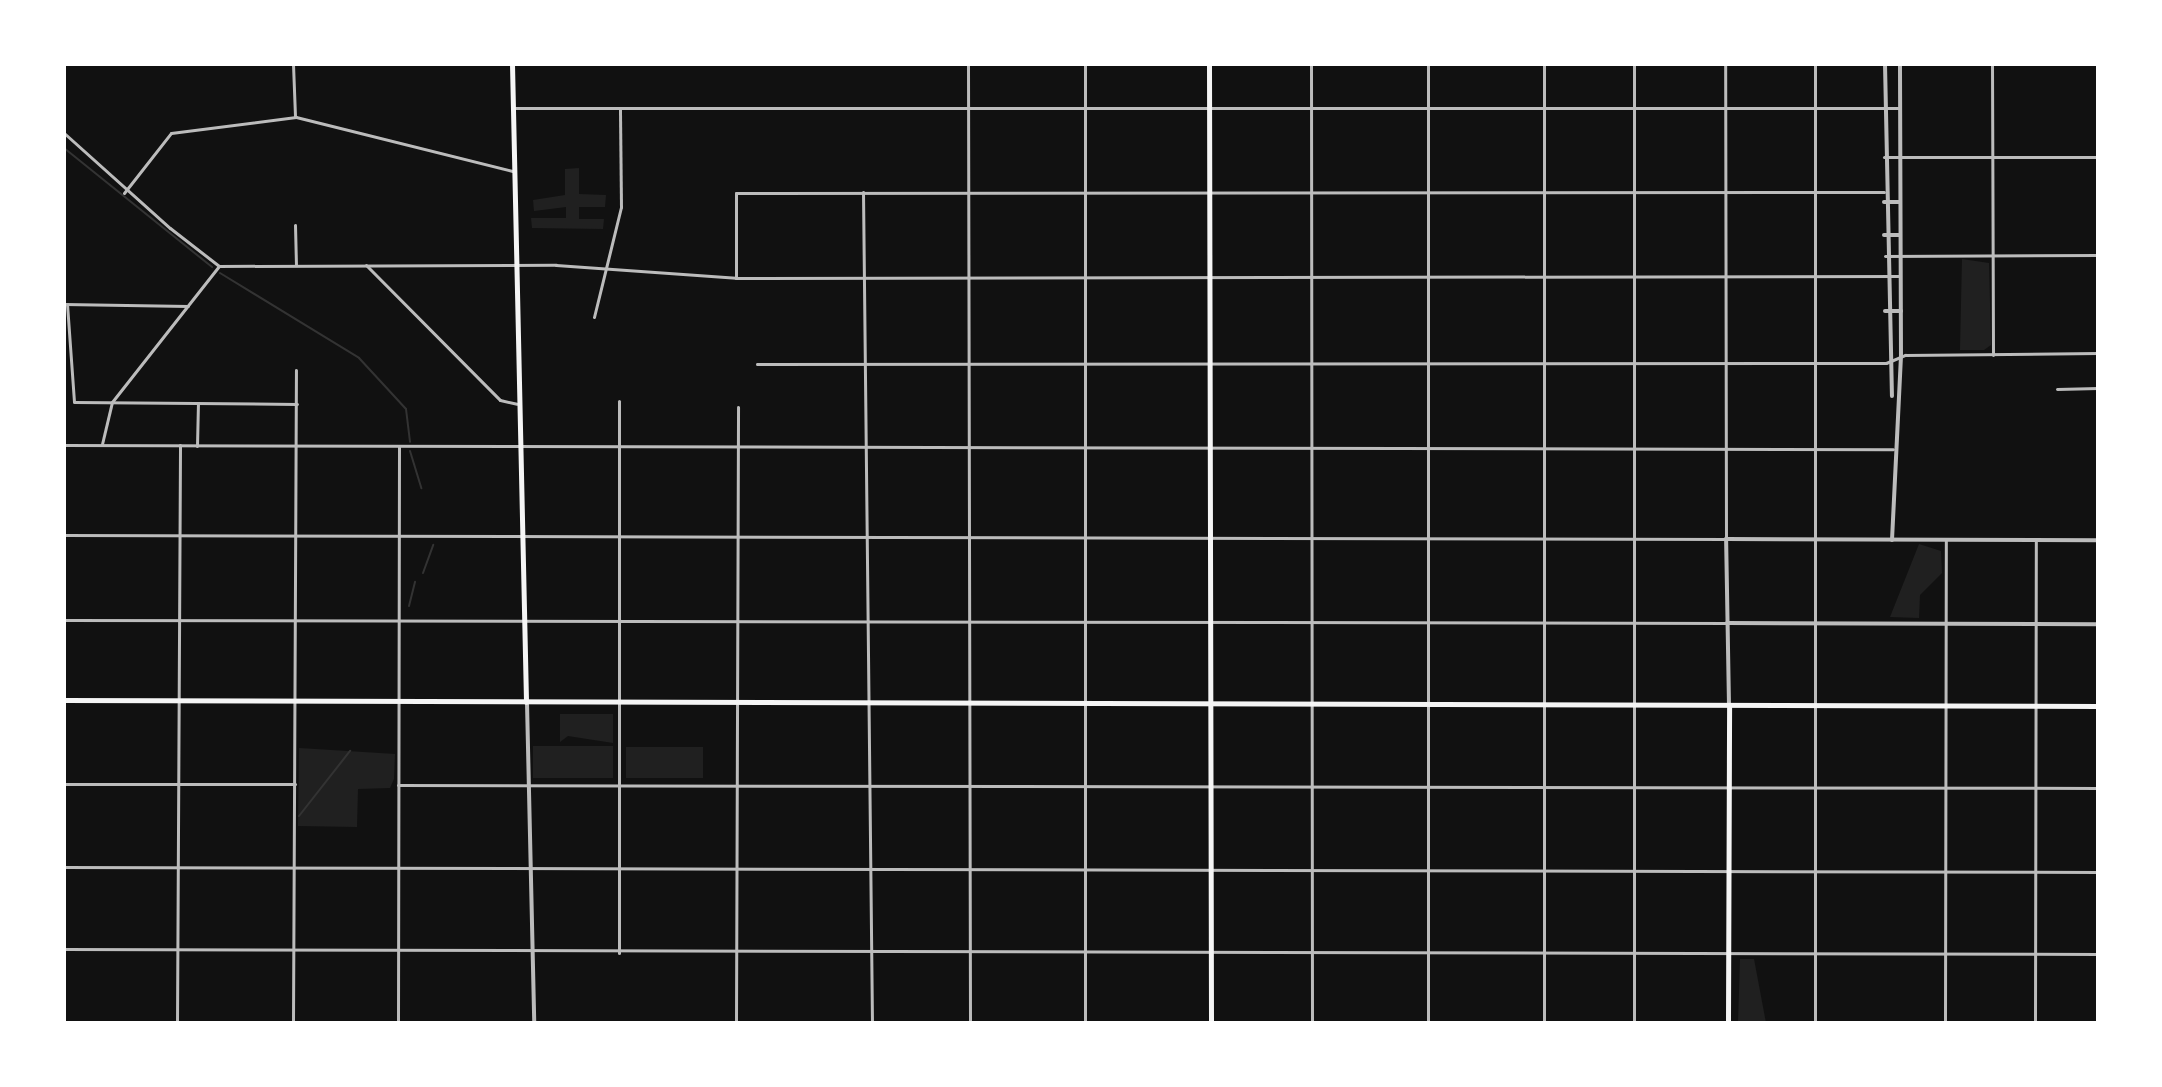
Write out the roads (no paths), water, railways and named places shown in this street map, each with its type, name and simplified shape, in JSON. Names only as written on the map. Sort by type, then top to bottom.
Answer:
[{"type":"main road","points":[[512,64],[520,621],[527,703]]},
{"type":"main road","points":[[1209,64],[1212,449],[1205,539],[1205,623],[1211,1023]]},
{"type":"main road","points":[[64,700],[1086,706],[2098,706]]},
{"type":"main road","points":[[1728,1023],[1729,705]]},
{"type":"street","points":[[293,64],[295,117]]},
{"type":"street","points":[[968,64],[970,1023]]},
{"type":"street","points":[[1085,64],[1085,1023]]},
{"type":"street","points":[[1311,64],[1312,1023]]},
{"type":"street","points":[[1428,64],[1428,1023]]},
{"type":"street","points":[[1544,64],[1544,1023]]},
{"type":"street","points":[[1634,64],[1634,1023]]},
{"type":"street","points":[[1725,64],[1729,705]]},
{"type":"street","points":[[1885,64],[1886,363],[1893,403]]},
{"type":"street","points":[[1892,540],[1893,403],[1901,356],[1900,64]]},
{"type":"street","points":[[1992,64],[1993,355]]},
{"type":"street","points":[[1815,65],[1815,1023]]},
{"type":"street","points":[[513,108],[1899,108]]},
{"type":"street","points":[[594,317],[602,271],[621,207],[620,108]]},
{"type":"street","points":[[124,193],[171,133],[295,117],[513,171]]},
{"type":"street","points":[[64,133],[124,193],[219,266],[516,265],[736,278],[1900,276]]},
{"type":"street","points":[[1884,157],[2098,157]]},
{"type":"street","points":[[863,192],[872,1023]]},
{"type":"street","points":[[736,278],[736,193],[1884,192]]},
{"type":"street","points":[[1884,202],[1900,202]]},
{"type":"street","points":[[295,225],[296,265]]},
{"type":"street","points":[[1884,235],[1900,235]]},
{"type":"street","points":[[1885,256],[2098,255]]},
{"type":"street","points":[[366,264],[500,400],[517,404]]},
{"type":"street","points":[[102,445],[112,402],[219,266]]},
{"type":"street","points":[[188,306],[65,304],[68,396],[112,402],[297,404]]},
{"type":"street","points":[[1885,311],[1901,311]]},
{"type":"street","points":[[757,364],[1886,363],[1901,356],[2098,353]]},
{"type":"street","points":[[293,1023],[296,370]]},
{"type":"street","points":[[2057,389],[2098,388]]},
{"type":"street","points":[[619,401],[619,953]]},
{"type":"street","points":[[197,446],[198,403]]},
{"type":"street","points":[[736,1023],[735,447],[738,407]]},
{"type":"street","points":[[64,445],[1893,449]]},
{"type":"street","points":[[177,1023],[180,445]]},
{"type":"street","points":[[398,1023],[399,447]]},
{"type":"street","points":[[64,535],[2098,540]]},
{"type":"street","points":[[1945,1023],[1946,540]]},
{"type":"street","points":[[2035,1023],[2036,540]]},
{"type":"street","points":[[64,620],[2098,624]]},
{"type":"street","points":[[527,703],[534,1023]]},
{"type":"street","points":[[64,784],[295,784]]},
{"type":"street","points":[[398,785],[2098,788]]},
{"type":"street","points":[[64,867],[2098,872]]},
{"type":"street","points":[[64,949],[1312,955],[2098,954]]},
{"type":"waterway","points":[[64,148],[212,267]]},
{"type":"waterway","points":[[220,273],[359,358],[406,409],[410,442]]},
{"type":"waterway","points":[[410,451],[421,488]]},
{"type":"waterway","points":[[423,573],[433,545]]},
{"type":"waterway","points":[[409,606],[415,582]]},
{"type":"waterway","points":[[299,816],[350,751]]}]
